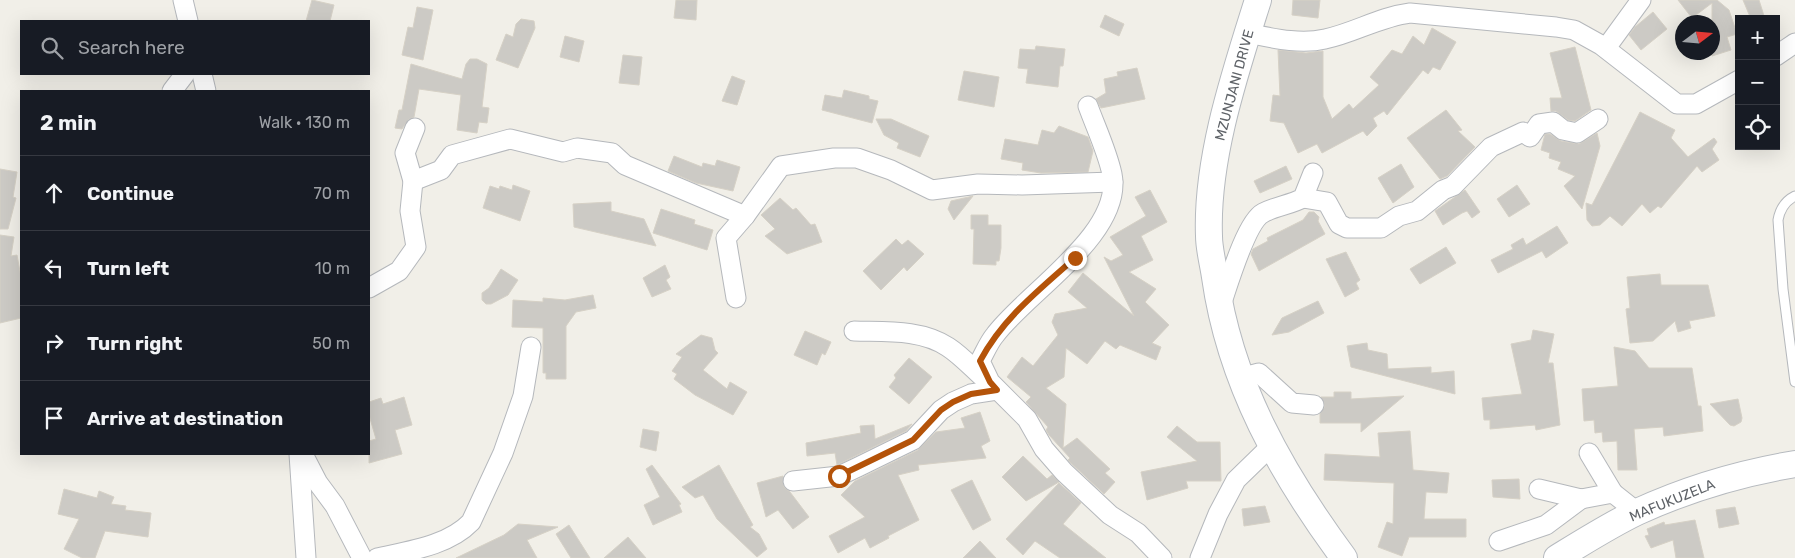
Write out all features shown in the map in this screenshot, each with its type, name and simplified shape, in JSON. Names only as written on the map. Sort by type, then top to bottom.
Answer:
[{"type":"main road","name":"MZUNJANI DRIVE","points":[[1258,0],[1222,122],[1213,180],[1209,236],[1219,310],[1240,378],[1271,446],[1286,474],[1344,558]]},
{"type":"main road","name":"MAFUKUZELA","points":[[1557,558],[1637,512],[1682,494],[1734,476],[1795,464]]},
{"type":"street","points":[[183,0],[188,20]]},
{"type":"street","points":[[1606,48],[1641,0]]},
{"type":"street","points":[[1247,33],[1292,40],[1323,40],[1376,20],[1410,14],[1574,30],[1606,48],[1677,104],[1696,104],[1735,82]]},
{"type":"street","points":[[1780,53],[1795,43]]},
{"type":"street","points":[[173,90],[184,75]]},
{"type":"street","points":[[202,75],[206,90]]},
{"type":"street","points":[[997,390],[990,382],[980,361],[995,335],[1018,310],[1075,258],[1111,202],[1112,174],[1088,106]]},
{"type":"street","points":[[1303,198],[1327,202],[1339,224],[1347,228],[1381,228],[1399,216],[1417,212],[1443,190],[1453,186],[1491,147],[1523,132],[1530,137],[1539,124],[1553,122],[1563,130],[1577,133],[1598,118]]},
{"type":"street","points":[[370,287],[399,271],[416,247],[410,210],[413,181],[405,153],[415,128]]},
{"type":"street","points":[[413,181],[441,170],[452,155],[510,139],[562,152],[577,148],[612,153],[625,165],[745,216]]},
{"type":"street","points":[[736,298],[726,238],[745,216],[781,166],[834,158],[857,158],[883,167],[932,190],[978,184],[1022,185],[1112,182]]},
{"type":"street","points":[[1219,310],[1244,238],[1262,213],[1289,206],[1303,198],[1313,173]]},
{"type":"street","points":[[854,331],[906,333],[930,338],[948,347],[1027,419],[1044,450],[1064,472],[1110,515],[1138,533],[1162,558]]},
{"type":"street","points":[[377,558],[439,542],[463,530],[471,522],[503,453],[522,396],[530,347]]},
{"type":"street","points":[[1240,378],[1259,373],[1292,403],[1314,405]]},
{"type":"street","points":[[793,481],[839,476],[913,440],[941,410],[953,402],[971,394],[997,390]]},
{"type":"street","points":[[1200,558],[1218,514],[1236,480],[1271,446]]},
{"type":"street","points":[[1589,453],[1613,493],[1637,512]]},
{"type":"street","points":[[301,455],[306,558]]},
{"type":"street","points":[[302,455],[318,483],[335,506],[362,558]]},
{"type":"street","points":[[1540,489],[1580,500]]},
{"type":"street","points":[[1500,541],[1546,525],[1580,500],[1613,493]]},
{"type":"lane","points":[[1795,196],[1785,203],[1779,213],[1778,220],[1783,289],[1795,382]]},
{"type":"building","points":[[312,0],[334,5],[330,20],[306,20]]},
{"type":"building","points":[[676,0],[697,0],[696,20],[674,18]]},
{"type":"building","points":[[1293,0],[1320,0],[1318,18],[1292,15]]},
{"type":"building","points":[[1678,0],[1717,0],[1729,10],[1735,28],[1735,35],[1727,37],[1731,50],[1720,53],[1720,15],[1712,15],[1712,3],[1696,15],[1690,15]]},
{"type":"building","points":[[1743,0],[1759,0],[1764,15],[1749,15]]},
{"type":"building","points":[[417,7],[433,10],[423,60],[402,55],[408,27],[413,28]]},
{"type":"building","points":[[1653,12],[1667,29],[1641,50],[1629,35],[1635,27]]},
{"type":"building","points":[[1105,15],[1124,24],[1119,36],[1100,27]]},
{"type":"building","points":[[521,19],[534,21],[535,28],[518,68],[496,60],[506,34],[513,37],[516,24]]},
{"type":"building","points":[[1432,28],[1456,42],[1440,70],[1433,67],[1428,74],[1423,70],[1387,115],[1384,111],[1373,118],[1377,126],[1367,136],[1363,131],[1322,153],[1317,144],[1298,153],[1284,123],[1270,121],[1273,95],[1280,96],[1278,50],[1306,53],[1323,51],[1323,97],[1332,119],[1349,104],[1353,109],[1379,85],[1370,77],[1392,50],[1402,54],[1413,36],[1424,45]]},
{"type":"building","points":[[565,36],[584,41],[579,62],[560,57]]},
{"type":"building","points":[[1036,46],[1065,49],[1063,66],[1060,66],[1058,87],[1026,83],[1028,69],[1018,68],[1020,49],[1035,50]]},
{"type":"building","points":[[1575,47],[1591,110],[1575,121],[1568,120],[1556,111],[1551,111],[1550,98],[1562,98],[1550,53]]},
{"type":"building","points":[[623,55],[642,57],[639,85],[619,83]]},
{"type":"building","points":[[470,59],[477,59],[487,64],[482,107],[489,108],[487,123],[479,122],[477,133],[457,130],[461,95],[419,89],[414,117],[408,120],[402,129],[395,128],[399,110],[402,110],[411,64],[462,79],[466,64]]},
{"type":"building","points":[[1137,68],[1145,99],[1101,108],[1096,99],[1106,93],[1104,79],[1118,76],[1117,72]]},
{"type":"building","points":[[964,71],[999,77],[994,107],[958,100]]},
{"type":"building","points":[[732,76],[745,81],[737,105],[722,101]]},
{"type":"building","points":[[844,90],[869,96],[869,99],[878,101],[872,123],[822,110],[825,95],[842,98]]},
{"type":"building","points":[[1446,110],[1462,130],[1458,131],[1475,147],[1447,176],[1440,179],[1407,138]]},
{"type":"building","points":[[1640,112],[1675,130],[1671,138],[1688,157],[1714,138],[1717,142],[1712,149],[1719,160],[1702,172],[1697,166],[1661,208],[1658,206],[1650,213],[1642,204],[1622,226],[1610,216],[1600,225],[1592,226],[1587,220],[1586,203],[1592,205]]},
{"type":"building","points":[[876,119],[891,119],[929,136],[920,157],[897,148],[899,143],[884,135]]},
{"type":"building","points":[[1059,126],[1088,137],[1093,151],[1088,172],[1041,173],[1022,170],[1023,163],[1001,159],[1005,139],[1038,145],[1042,130],[1054,133]]},
{"type":"building","points":[[1597,133],[1600,146],[1582,209],[1564,186],[1575,176],[1558,169],[1561,162],[1549,158],[1550,153],[1541,150],[1545,134],[1550,134],[1561,141],[1579,144]]},
{"type":"building","points":[[674,156],[702,167],[703,163],[715,166],[717,160],[740,167],[733,191],[696,183],[668,171]]},
{"type":"building","points":[[1401,164],[1414,187],[1393,203],[1378,178]]},
{"type":"building","points":[[1286,166],[1292,179],[1260,193],[1254,181]]},
{"type":"building","points":[[0,169],[17,172],[13,197],[16,198],[8,229],[0,229]]},
{"type":"building","points":[[513,185],[530,191],[520,221],[483,208],[490,186],[499,189],[500,186],[512,190]]},
{"type":"building","points":[[1517,185],[1530,204],[1509,217],[1497,199]]},
{"type":"building","points":[[1150,190],[1167,222],[1141,236],[1153,260],[1129,272],[1156,289],[1145,302],[1169,325],[1152,343],[1161,347],[1156,360],[1120,345],[1116,349],[1105,341],[1087,364],[1066,348],[1064,377],[1046,388],[1066,404],[1063,448],[1077,438],[1110,469],[1105,473],[1115,482],[1104,494],[1068,460],[1070,458],[1049,435],[1046,430],[1048,427],[1026,402],[1031,397],[1007,377],[1022,357],[1033,366],[1058,335],[1052,322],[1055,314],[1087,308],[1068,292],[1083,273],[1134,316],[1104,257],[1111,261],[1123,255],[1110,237],[1146,216],[1135,197]]},
{"type":"building","points":[[1465,190],[1480,212],[1472,218],[1467,211],[1443,225],[1435,211]]},
{"type":"building","points":[[973,196],[954,220],[948,209],[951,201]]},
{"type":"building","points":[[780,198],[793,210],[796,208],[811,225],[815,224],[822,242],[787,254],[765,236],[775,229],[761,215]]},
{"type":"building","points":[[611,202],[611,211],[644,219],[656,246],[574,227],[573,204]]},
{"type":"building","points":[[661,209],[695,220],[694,224],[713,230],[707,250],[653,233]]},
{"type":"building","points":[[1309,212],[1314,212],[1319,217],[1318,221],[1325,234],[1259,271],[1251,254],[1253,249],[1268,241],[1267,238],[1303,220]]},
{"type":"building","points":[[971,215],[988,215],[988,225],[1001,225],[1001,248],[999,261],[996,261],[996,265],[973,264],[974,229],[971,229]]},
{"type":"building","points":[[1557,226],[1568,243],[1546,258],[1542,251],[1498,273],[1491,260],[1513,249],[1511,245],[1523,238],[1526,245]]},
{"type":"building","points":[[0,235],[14,237],[11,256],[17,255],[20,272],[20,318],[0,323]]},
{"type":"building","points":[[896,239],[902,245],[908,240],[924,254],[907,271],[904,267],[881,290],[863,271]]},
{"type":"building","points":[[1446,247],[1456,263],[1420,284],[1410,269]]},
{"type":"building","points":[[1346,252],[1360,280],[1356,283],[1359,289],[1345,297],[1326,259]]},
{"type":"building","points":[[665,265],[670,277],[666,280],[671,289],[652,297],[643,278]]},
{"type":"building","points":[[501,269],[518,280],[508,295],[491,304],[486,304],[482,300],[482,293],[489,288]]},
{"type":"building","points":[[1660,274],[1661,285],[1708,285],[1715,316],[1689,321],[1691,328],[1678,332],[1675,321],[1653,341],[1630,343],[1626,309],[1630,308],[1627,277]]},
{"type":"building","points":[[593,295],[596,308],[576,312],[566,326],[566,379],[546,379],[546,373],[543,373],[543,328],[512,327],[513,300],[543,302],[543,298],[565,300]]},
{"type":"building","points":[[1318,301],[1324,313],[1289,332],[1272,335],[1282,318]]},
{"type":"building","points":[[1533,330],[1554,334],[1548,363],[1553,363],[1560,425],[1536,430],[1535,425],[1490,429],[1490,420],[1484,420],[1482,398],[1522,394],[1511,344],[1531,340]]},
{"type":"building","points":[[805,331],[831,342],[825,355],[822,353],[817,365],[794,355]]},
{"type":"building","points":[[701,335],[712,338],[715,350],[718,353],[703,370],[727,389],[730,382],[747,392],[733,415],[695,395],[674,379],[677,374],[672,371],[682,357],[676,354]]},
{"type":"building","points":[[1367,343],[1368,350],[1387,354],[1388,369],[1431,367],[1431,373],[1454,371],[1455,394],[1351,367],[1347,346]]},
{"type":"building","points":[[1614,347],[1635,351],[1649,368],[1692,368],[1698,406],[1701,406],[1703,431],[1664,436],[1663,427],[1634,429],[1637,470],[1618,470],[1617,441],[1603,442],[1602,432],[1595,433],[1594,420],[1584,421],[1582,389],[1618,386]]},
{"type":"building","points":[[909,358],[932,377],[909,404],[889,387],[896,378],[894,375]]},
{"type":"building","points":[[1334,392],[1351,392],[1351,399],[1404,396],[1361,432],[1361,423],[1320,423],[1320,414],[1325,406],[1321,397],[1334,397]]},
{"type":"building","points":[[404,397],[412,425],[395,430],[402,454],[369,463],[370,441],[376,439],[370,418],[370,402],[381,398],[383,404]]},
{"type":"building","points":[[1738,399],[1742,418],[1741,422],[1734,426],[1730,425],[1710,404]]},
{"type":"building","points":[[980,412],[990,441],[981,446],[986,458],[918,465],[919,470],[898,475],[919,520],[870,548],[865,538],[838,553],[829,536],[865,517],[841,495],[855,481],[918,450],[936,432],[965,428],[961,418]]},
{"type":"building","points":[[912,424],[906,431],[837,465],[835,453],[807,456],[806,443],[861,433],[860,426],[874,425],[875,439]]},
{"type":"building","points":[[1177,426],[1197,442],[1220,442],[1221,481],[1186,481],[1188,488],[1147,500],[1141,472],[1197,461],[1167,437]]},
{"type":"building","points":[[643,429],[659,432],[656,451],[640,447]]},
{"type":"building","points":[[1410,431],[1413,470],[1449,473],[1447,493],[1426,492],[1424,519],[1466,519],[1466,537],[1409,537],[1402,556],[1378,547],[1387,522],[1393,524],[1394,483],[1324,480],[1325,454],[1380,457],[1378,433]]},
{"type":"building","points":[[1023,456],[1047,479],[1052,475],[1059,482],[1026,501],[1002,477]]},
{"type":"building","points":[[652,465],[681,504],[679,505],[682,512],[653,525],[644,505],[660,497],[646,469]]},
{"type":"building","points":[[719,465],[753,525],[750,527],[759,534],[767,549],[757,557],[717,519],[703,495],[695,498],[682,487]]},
{"type":"building","points":[[783,476],[784,487],[809,517],[793,529],[778,510],[766,517],[757,483]]},
{"type":"building","points":[[1519,479],[1520,499],[1493,497],[1492,480]]},
{"type":"building","points":[[972,480],[991,520],[973,530],[951,490]]},
{"type":"building","points":[[1059,483],[1081,503],[1063,524],[1106,558],[1060,558],[1035,541],[1023,555],[1006,539]]},
{"type":"building","points":[[64,489],[97,498],[99,491],[114,497],[111,504],[126,506],[125,510],[151,513],[148,537],[105,531],[95,558],[82,558],[64,549],[79,519],[58,514]]},
{"type":"building","points":[[1265,506],[1270,522],[1244,526],[1242,509]]},
{"type":"building","points":[[1735,507],[1739,524],[1719,528],[1716,510]]},
{"type":"building","points":[[1695,520],[1704,558],[1676,558],[1673,540],[1651,548],[1645,536],[1649,535],[1647,529],[1664,522],[1665,525]]},
{"type":"building","points":[[518,524],[558,527],[527,540],[537,558],[456,558],[504,535]]},
{"type":"building","points":[[569,525],[590,558],[571,558],[556,534]]},
{"type":"building","points":[[628,537],[646,558],[604,558]]},
{"type":"building","points":[[980,541],[996,558],[963,558]]},
{"type":"route","points":[[839,476],[913,440],[941,410],[953,402],[971,394],[997,390],[990,382],[980,361],[995,335],[1018,310],[1075,258]]}]
